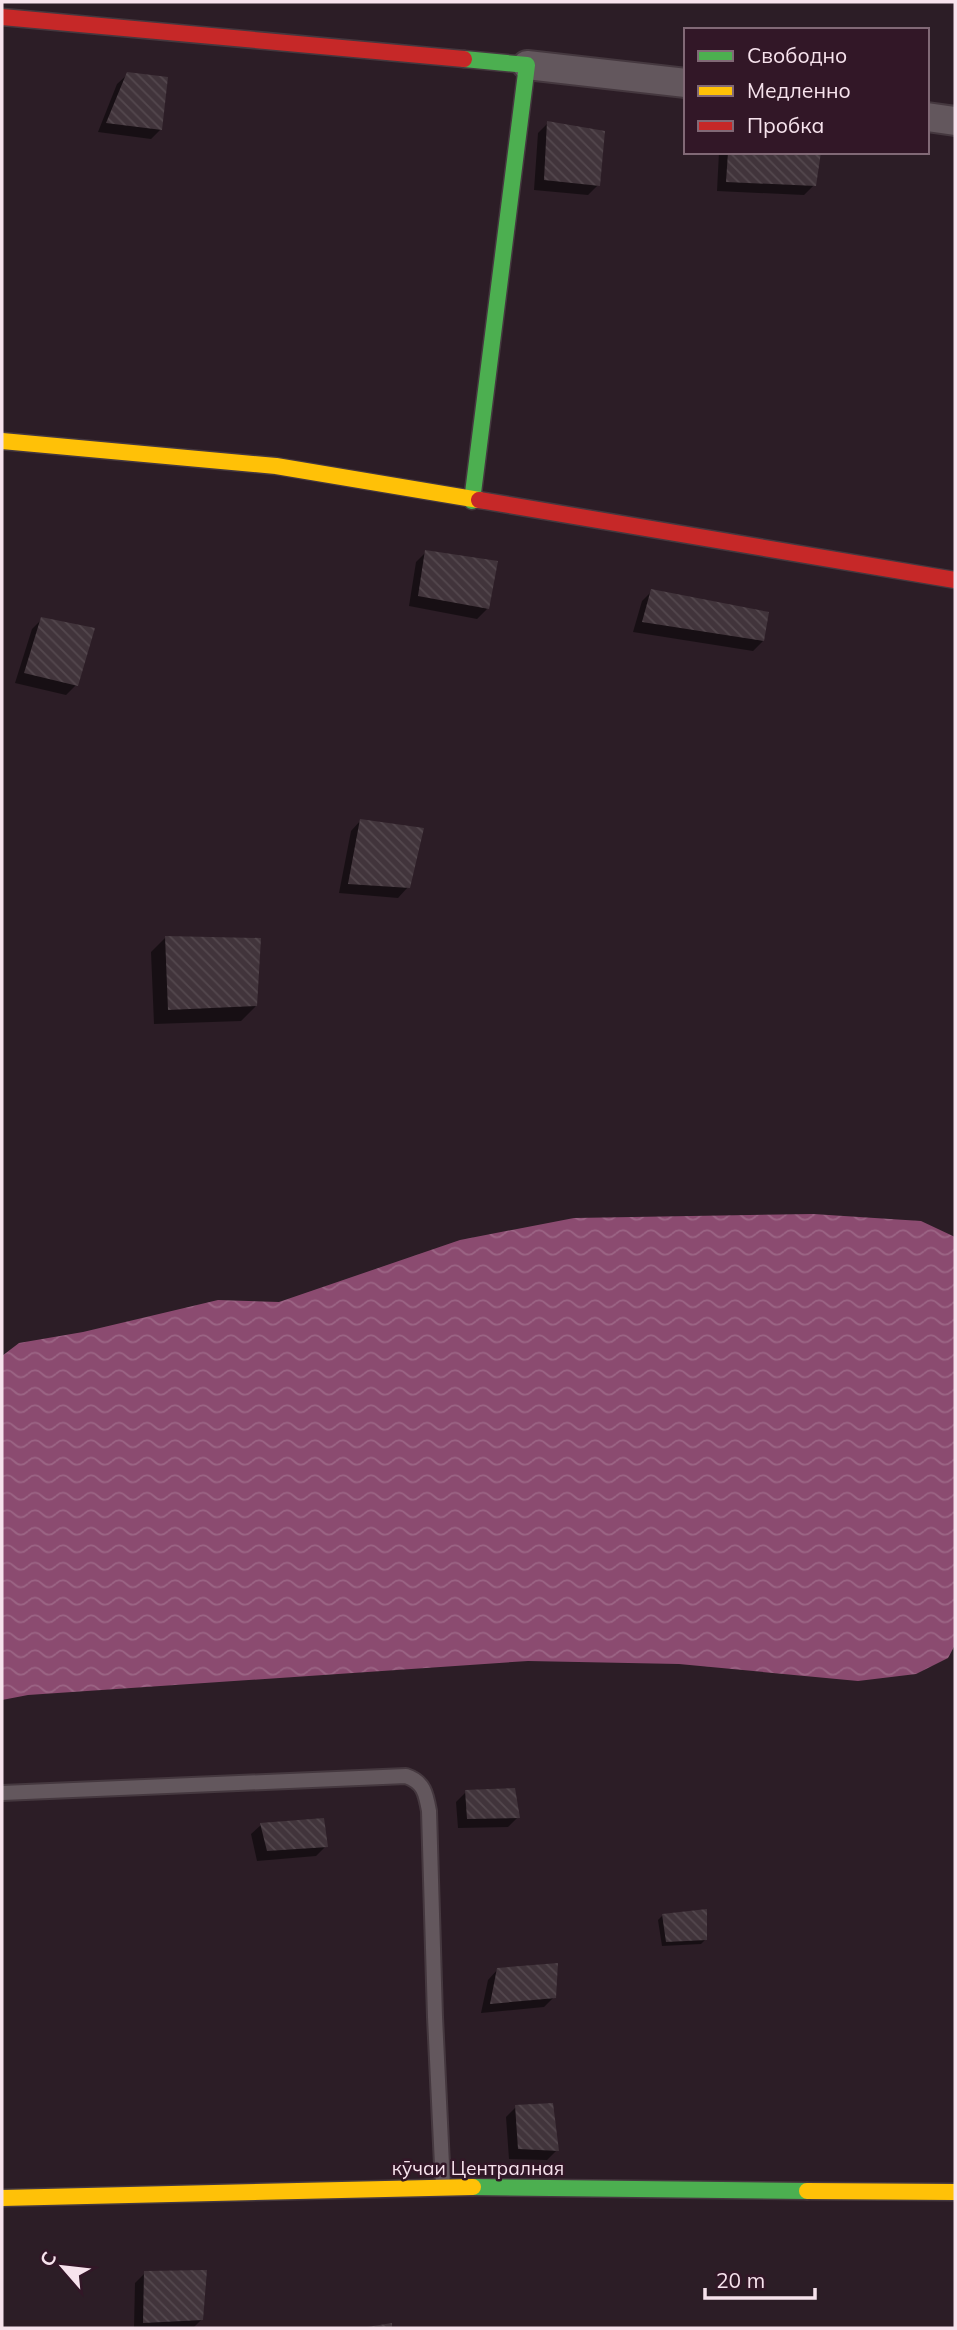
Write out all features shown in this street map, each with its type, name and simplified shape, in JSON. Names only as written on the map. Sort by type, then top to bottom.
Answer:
[{"type":"street","points":[[2,17],[527,65],[684,83]]},
{"type":"street","points":[[472,501],[527,65]]},
{"type":"street","points":[[929,117],[955,121]]},
{"type":"street","points":[[2,441],[276,467],[955,580]]},
{"type":"street","name":"кӯчаи Централная","points":[[2,2198],[443,2187],[955,2192]]},
{"type":"lane","points":[[2,1794],[407,1776],[423,1786],[429,1811],[443,2187]]},
{"type":"water","points":[[813,1214],[921,1221],[955,1237],[955,1645],[948,1658],[916,1674],[858,1681],[679,1664],[528,1661],[28,1695],[2,1700],[2,1356],[19,1343],[83,1332],[218,1300],[279,1302],[460,1240],[574,1218]]},
{"type":"building","points":[[127,72],[168,77],[162,130],[106,123]]},
{"type":"building","points":[[547,121],[605,131],[600,186],[544,180]]},
{"type":"building","points":[[728,154],[821,154],[816,186],[726,182]]},
{"type":"building","points":[[425,550],[498,561],[489,609],[418,596]]},
{"type":"building","points":[[651,589],[769,612],[764,641],[642,622]]},
{"type":"building","points":[[41,617],[95,628],[78,686],[24,673]]},
{"type":"building","points":[[360,819],[424,828],[410,888],[348,884]]},
{"type":"building","points":[[165,936],[261,938],[257,1006],[168,1010]]},
{"type":"building","points":[[515,1788],[520,1818],[467,1819],[465,1790]]},
{"type":"building","points":[[324,1818],[328,1847],[267,1851],[260,1823]]},
{"type":"building","points":[[707,1909],[707,1940],[666,1942],[662,1914]]},
{"type":"building","points":[[558,1963],[556,1998],[490,2004],[497,1968]]},
{"type":"building","points":[[553,2103],[559,2151],[518,2149],[515,2105]]},
{"type":"building","points":[[207,2270],[203,2320],[143,2323],[144,2271]]},
{"type":"building","points":[[392,2323],[392,2328],[367,2328],[367,2327]]},
{"type":"traffic: fast","points":[[464,59],[527,65],[472,501]]},
{"type":"traffic: fast","points":[[473,2187],[807,2191]]},
{"type":"traffic: slow","points":[[2,441],[276,466],[479,500]]},
{"type":"traffic: slow","points":[[2,2198],[473,2187]]},
{"type":"traffic: slow","points":[[807,2191],[955,2192]]},
{"type":"traffic: jam","points":[[2,17],[464,59]]},
{"type":"traffic: jam","points":[[479,500],[955,580]]}]
